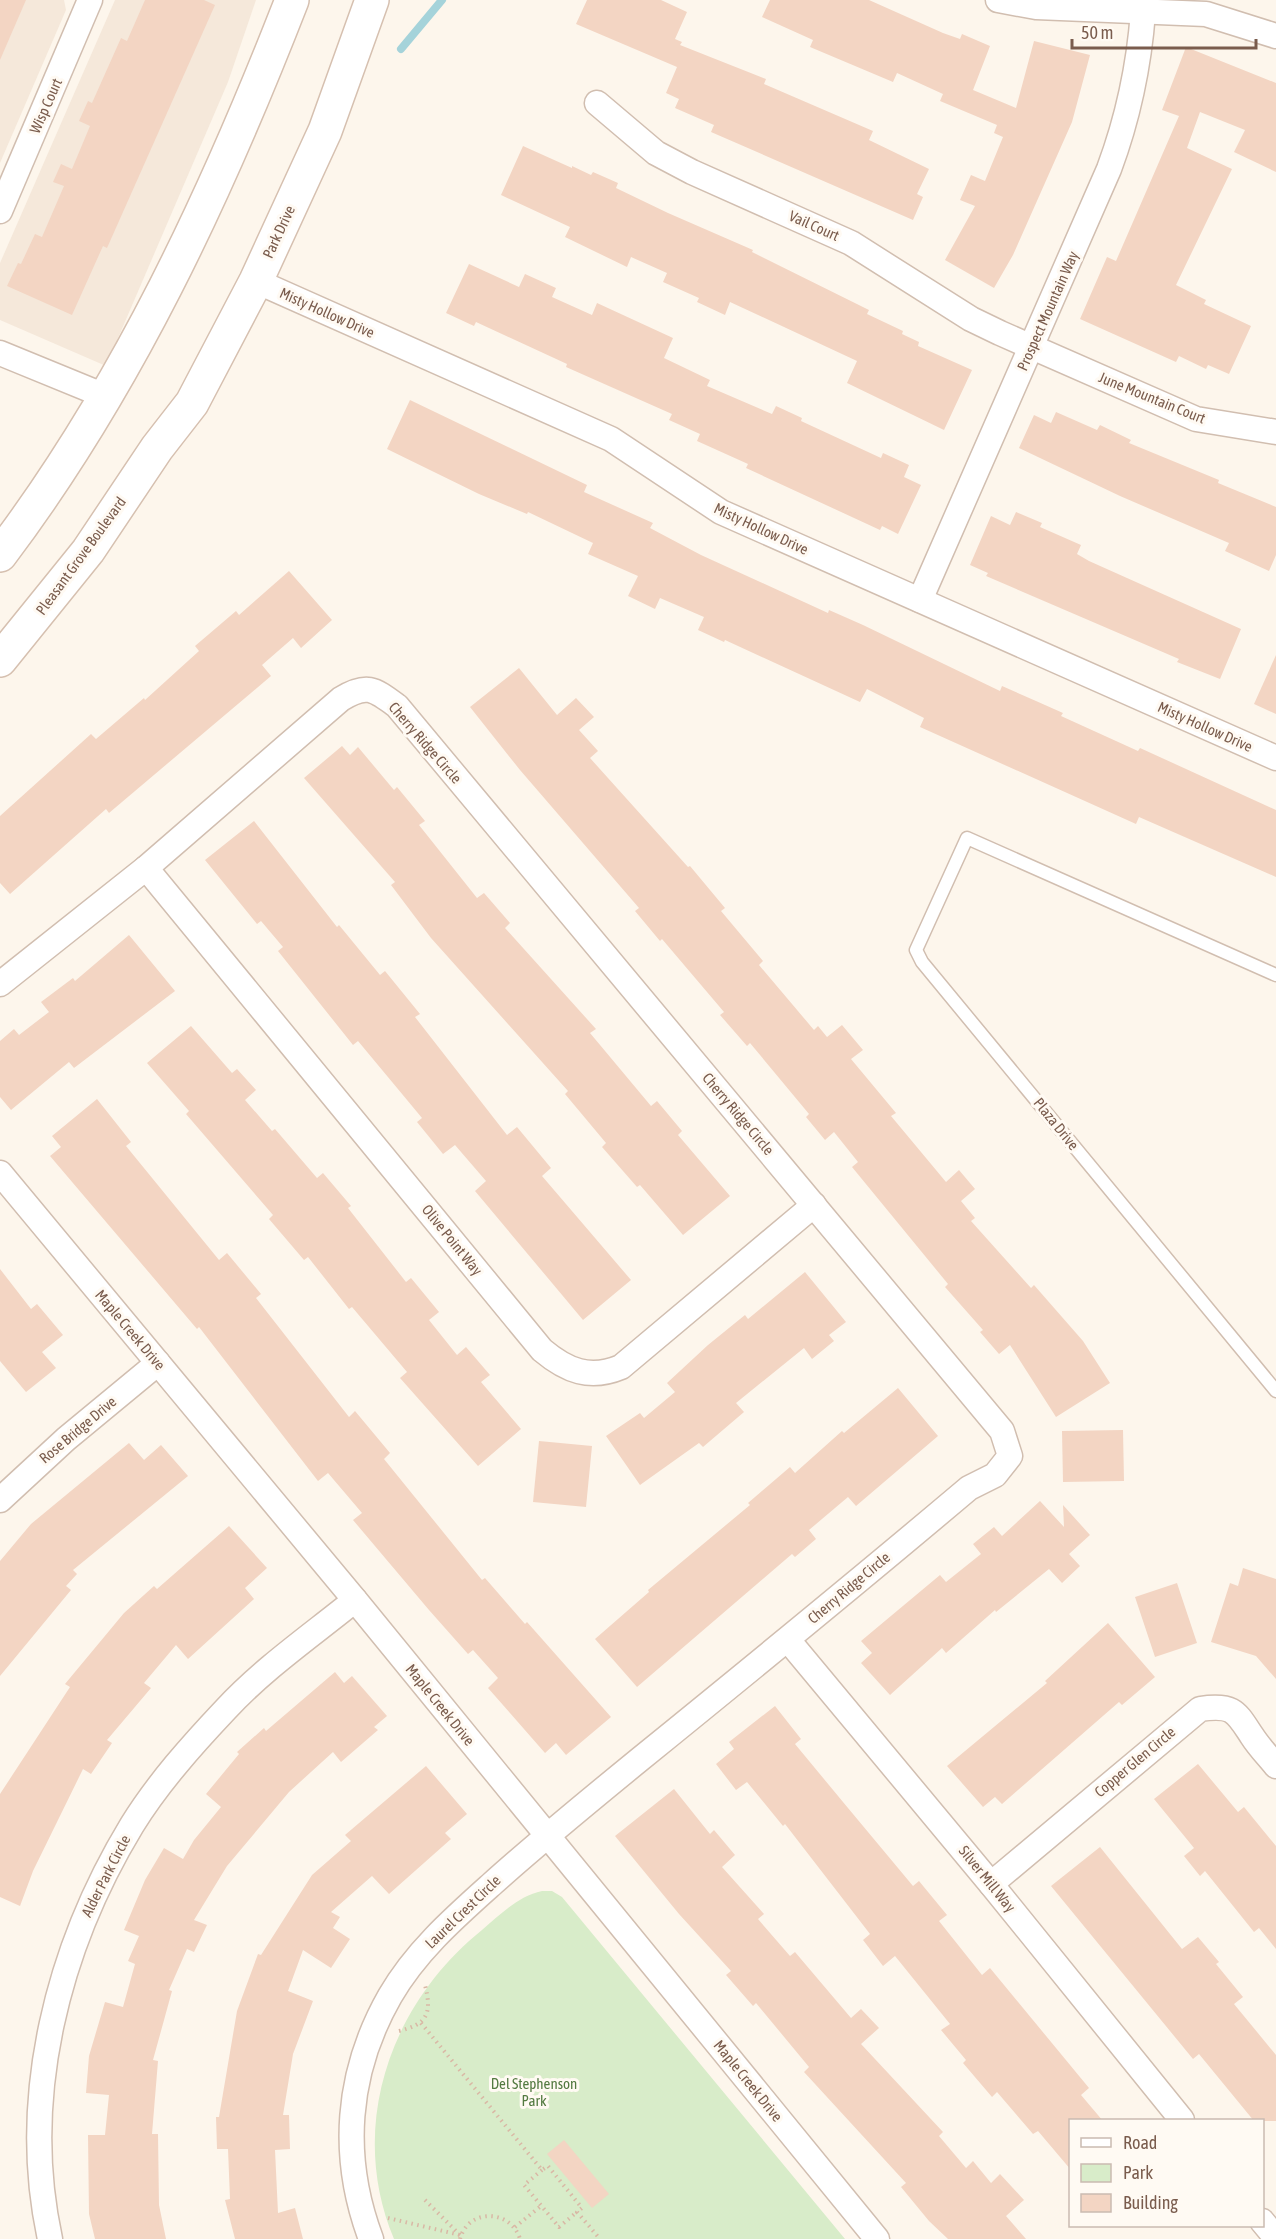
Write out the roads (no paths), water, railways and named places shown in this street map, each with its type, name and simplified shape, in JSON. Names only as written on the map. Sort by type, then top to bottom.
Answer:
[{"type":"main road","points":[[0,555],[31,514],[101,404],[144,330],[180,259],[252,102],[292,0]]},
{"type":"main road","name":"Park Drive","points":[[157,448],[192,403],[256,282],[326,131],[372,0]]},
{"type":"main road","name":"Pleasant Grove Boulevard","points":[[0,660],[88,551],[157,448]]},
{"type":"street","name":"Wisp Court","points":[[0,211],[90,0]]},
{"type":"street","points":[[998,0],[1035,8],[1206,14],[1276,36]]},
{"type":"street","name":"Prospect Mountain Way","points":[[920,600],[1032,348],[1125,125],[1141,48],[1143,12]]},
{"type":"street","name":"Vail Court","points":[[597,103],[656,153],[692,172],[851,243],[971,319],[1032,348]]},
{"type":"street","name":"Misty Hollow Drive","points":[[256,282],[611,439],[721,512],[1276,758]]},
{"type":"street","name":"June Mountain Court","points":[[1032,348],[1196,419],[1276,432]]},
{"type":"street","points":[[0,353],[101,404]]},
{"type":"street","name":"Cherry Ridge Circle","points":[[0,984],[146,868],[341,699],[357,689],[377,692],[397,706],[1002,1431],[1010,1456],[995,1475],[969,1488],[788,1640],[546,1836]]},
{"type":"street","name":"Olive Point Way","points":[[146,868],[542,1350],[557,1363],[591,1375],[605,1373],[621,1366],[814,1205]]},
{"type":"street","name":"Maple Creek Drive","points":[[0,1173],[355,1600],[877,2239]]},
{"type":"street","name":"Rose Bridge Drive","points":[[0,1500],[66,1439],[158,1363]]},
{"type":"street","name":"Alder Park Circle","points":[[50,2239],[46,2223],[39,2116],[45,2064],[65,1969],[103,1879],[133,1824],[160,1785],[228,1707],[355,1600]]},
{"type":"street","name":"Silver Mill Way","points":[[788,1640],[991,1884],[1180,2119]]},
{"type":"street","name":"Copper Glen Circle","points":[[991,1884],[1200,1709],[1217,1706],[1233,1711],[1244,1720],[1252,1736],[1276,1766]]},
{"type":"street","name":"Laurel Crest Circle","points":[[371,2239],[361,2212],[350,2154],[358,2073],[372,2035],[390,1996],[415,1960],[443,1927],[546,1836]]},
{"type":"street","points":[[1264,2222],[1276,2238]]},
{"type":"lane","name":"Plaza Drive","points":[[1275,1388],[922,962],[916,950],[967,838],[1276,975]]},
{"type":"waterway","points":[[401,49],[442,0]]},
{"type":"park label","name":"Del Stephenson Park","points":[[534,2092]]}]
